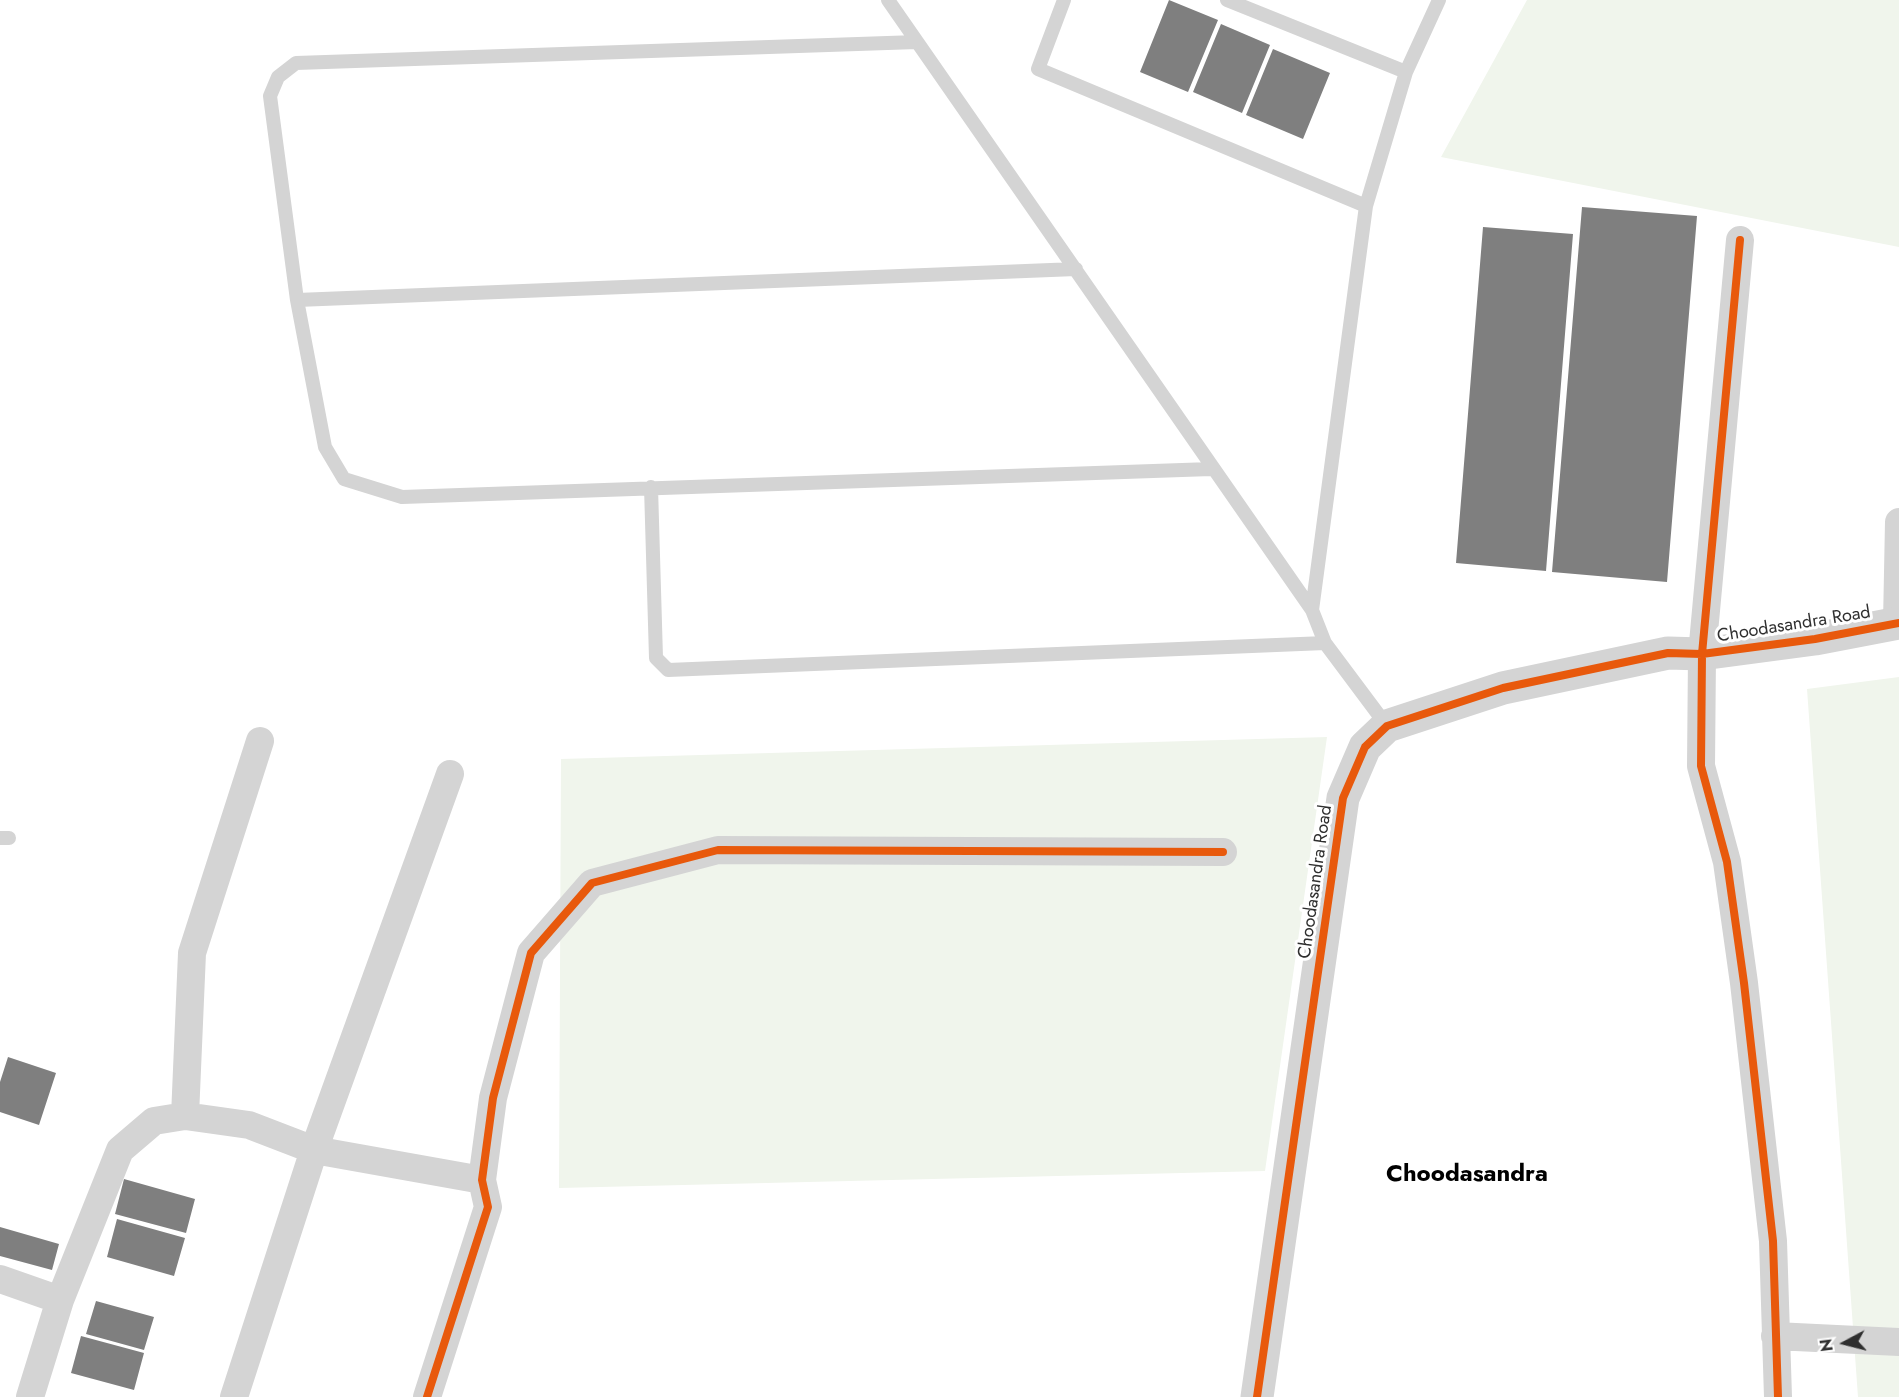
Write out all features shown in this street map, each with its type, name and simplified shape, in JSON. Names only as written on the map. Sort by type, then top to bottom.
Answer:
[{"type":"street","points":[[1740,240],[1702,654],[1701,766],[1727,862],[1744,983],[1773,1241],[1778,1397]]},
{"type":"street","points":[[1898,623],[1899,522]]},
{"type":"street","name":"Choodasandra Road","points":[[1257,1397],[1343,798],[1365,747],[1387,726],[1503,688],[1668,653],[1702,654],[1815,639],[1898,623]]},
{"type":"street","points":[[185,1116],[192,953],[260,741]]},
{"type":"street","points":[[234,1397],[314,1150],[450,774]]},
{"type":"street","points":[[427,1397],[488,1207],[482,1180],[493,1098],[531,953],[592,883],[718,850],[1223,852]]},
{"type":"street","points":[[30,1397],[60,1300],[120,1150],[154,1120],[185,1116],[249,1125],[314,1150],[482,1180]]},
{"type":"street","points":[[0,1279],[60,1300]]},
{"type":"street","points":[[1775,1335],[1899,1342]]},
{"type":"lane","points":[[888,0],[1312,610],[1324,643],[1387,726]]},
{"type":"lane","points":[[1064,0],[1038,69],[1366,206]]},
{"type":"lane","points":[[1227,0],[1406,72]]},
{"type":"lane","points":[[1312,610],[1366,206],[1406,72],[1439,0]]},
{"type":"lane","points":[[917,42],[296,63],[278,77],[270,96],[297,300],[325,447],[344,479],[402,497],[1212,469]]},
{"type":"lane","points":[[297,300],[1076,269]]},
{"type":"lane","points":[[651,487],[656,658],[668,670],[1324,643]]},
{"type":"shaded area","points":[[1527,0],[1899,0],[1899,247],[1441,157]]},
{"type":"shaded area","points":[[1899,677],[1899,1397],[1858,1397],[1807,689]]},
{"type":"shaded area","points":[[1327,737],[1265,1171],[559,1188],[561,759]]},
{"type":"building","points":[[1169,0],[1218,20],[1188,92],[1140,72]]},
{"type":"building","points":[[1221,24],[1270,45],[1242,113],[1193,92]]},
{"type":"building","points":[[1273,49],[1330,73],[1303,139],[1246,115]]},
{"type":"building","points":[[1582,207],[1697,216],[1667,582],[1552,572]]},
{"type":"building","points":[[1483,227],[1573,234],[1546,571],[1456,563]]},
{"type":"building","points":[[8,1057],[56,1073],[39,1125],[0,1112],[0,1082]]},
{"type":"building","points":[[124,1179],[195,1199],[186,1233],[115,1214]]},
{"type":"building","points":[[117,1219],[185,1238],[174,1276],[107,1257]]},
{"type":"building","points":[[0,1227],[59,1244],[52,1270],[0,1256]]},
{"type":"building","points":[[96,1301],[154,1317],[144,1350],[86,1334]]},
{"type":"building","points":[[81,1336],[144,1353],[134,1390],[71,1373]]},
{"type":"cycle path","points":[[1740,240],[1702,654],[1701,766],[1727,862],[1744,983],[1773,1241],[1778,1397]]},
{"type":"cycle path","points":[[1257,1397],[1343,798],[1365,747],[1387,726],[1503,688],[1668,653],[1702,654],[1815,639],[1899,623]]},
{"type":"cycle path","points":[[427,1397],[488,1207],[482,1180],[493,1098],[531,953],[592,883],[718,850],[1223,852]]},
{"type":"district","name":"Choodasandra","points":[[1467,1175]]}]
